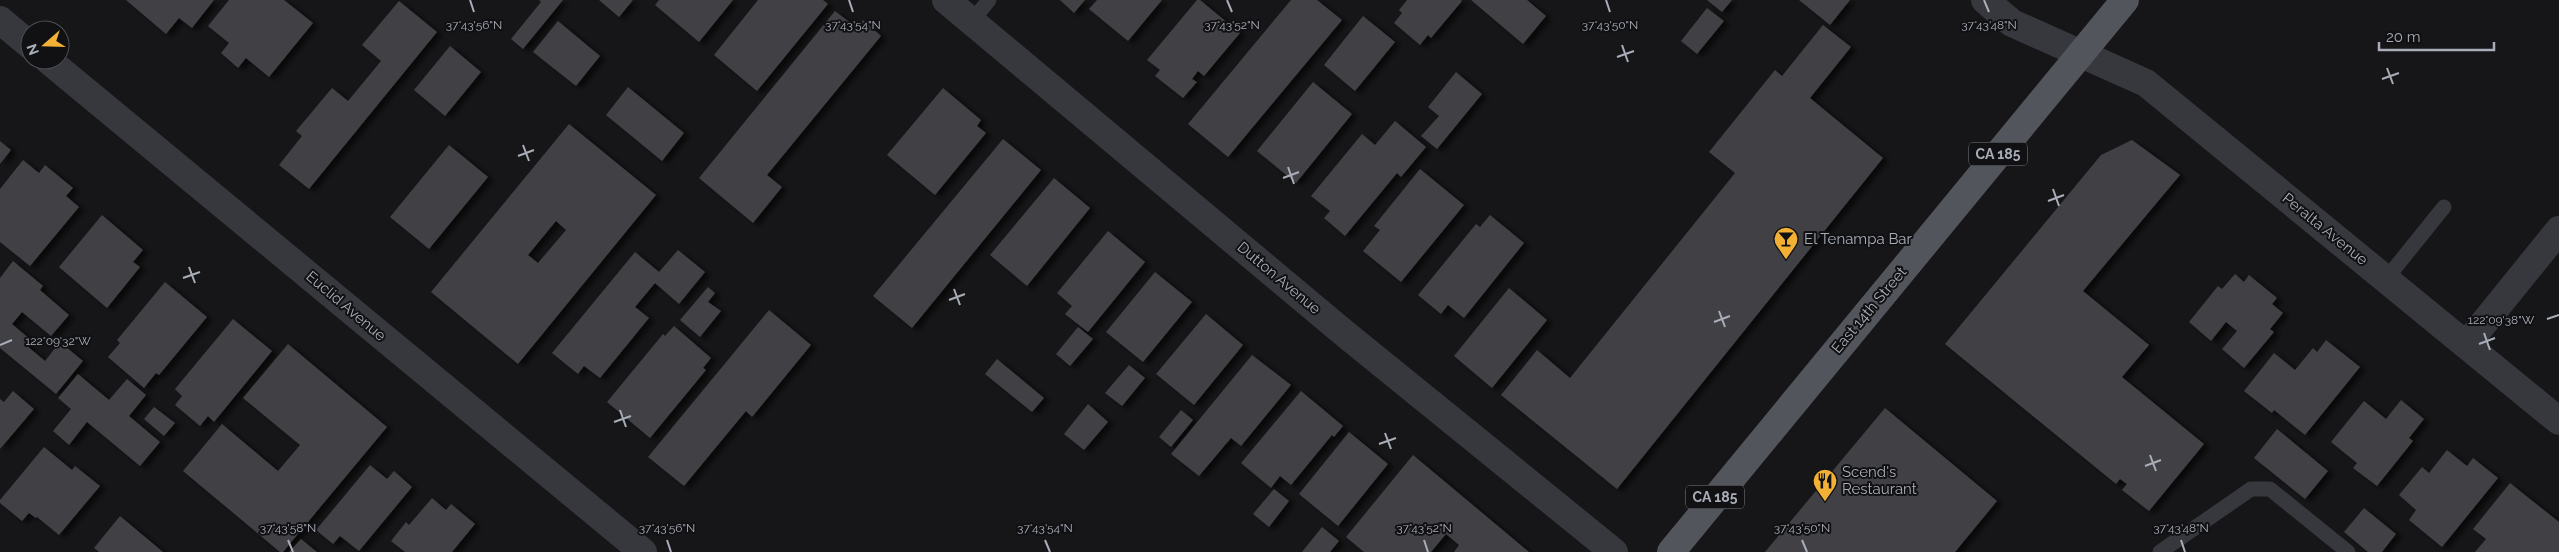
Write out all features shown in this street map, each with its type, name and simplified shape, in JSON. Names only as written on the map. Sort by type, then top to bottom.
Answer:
[{"type":"main road","name":"East 14th Street","points":[[1671,552],[2125,0]]},
{"type":"street","name":"Dutton Avenue","points":[[946,0],[1344,333],[1614,552]]},
{"type":"street","name":"Peralta Avenue","points":[[1985,0],[2012,23],[2151,87],[2559,421]]},
{"type":"street","points":[[0,20],[20,37]]},
{"type":"street","name":"Euclid Avenue","points":[[60,70],[643,552]]},
{"type":"street","points":[[2466,345],[2559,230]]},
{"type":"lane","points":[[972,21],[989,0]]},
{"type":"lane","points":[[2386,279],[2444,207]]},
{"type":"lane","points":[[2160,552],[2251,489],[2270,489],[2348,552]]},
{"type":"building","points":[[126,0],[214,0],[192,28],[179,18],[166,34]]},
{"type":"building","points":[[229,0],[284,0],[313,23],[269,77],[246,58],[238,68],[221,53],[229,43],[208,26]]},
{"type":"building","points":[[539,0],[563,0],[523,49],[511,39],[541,2]]},
{"type":"building","points":[[599,0],[633,0],[619,17]]},
{"type":"building","points":[[659,0],[733,0],[699,42],[655,5]]},
{"type":"building","points":[[758,0],[823,0],[828,4],[757,91],[714,55]]},
{"type":"building","points":[[1060,0],[1085,0],[1074,13]]},
{"type":"building","points":[[1097,0],[1162,0],[1128,41],[1089,9]]},
{"type":"building","points":[[1197,0],[1200,0],[1240,33],[1204,76],[1198,71],[1192,79],[1197,82],[1183,98],[1155,76],[1160,70],[1147,60]]},
{"type":"building","points":[[1291,0],[1317,0],[1342,20],[1228,157],[1188,124]]},
{"type":"building","points":[[1407,0],[1462,1],[1431,38],[1428,35],[1420,45],[1394,23],[1402,13],[1399,10]]},
{"type":"building","points":[[1471,0],[1527,0],[1546,16],[1523,44]]},
{"type":"building","points":[[1707,0],[1732,0],[1722,12]]},
{"type":"building","points":[[1799,0],[1850,0],[1830,25]]},
{"type":"building","points":[[399,1],[437,32],[309,189],[279,165],[302,136],[296,131],[332,88],[348,101],[381,61],[362,45]]},
{"type":"building","points":[[1707,8],[1724,21],[1697,54],[1681,41]]},
{"type":"building","points":[[835,11],[857,28],[863,20],[881,36],[767,175],[782,187],[753,223],[699,178]]},
{"type":"building","points":[[1363,16],[1395,42],[1355,91],[1324,65]]},
{"type":"building","points":[[558,21],[600,56],[576,86],[533,52]]},
{"type":"building","points":[[1823,25],[1851,47],[1810,98],[1883,158],[1617,489],[1501,395],[1537,350],[1570,378],[1735,173],[1709,152],[1775,70],[1782,76]]},
{"type":"building","points":[[450,46],[481,72],[445,116],[414,90]]},
{"type":"building","points":[[1456,72],[1482,94],[1437,149],[1421,136],[1439,116],[1428,107]]},
{"type":"building","points":[[1313,82],[1352,114],[1296,183],[1257,151]]},
{"type":"building","points":[[628,87],[684,133],[662,161],[606,115]]},
{"type":"building","points":[[943,88],[981,120],[977,126],[986,133],[935,195],[887,155]]},
{"type":"building","points":[[1395,121],[1426,147],[1401,177],[1397,173],[1345,236],[1324,218],[1330,211],[1311,196],[1362,134],[1375,145]]},
{"type":"building","points":[[569,124],[656,195],[518,364],[431,292]],"holes":[[[556,221],[566,230],[538,263],[528,255]]]},
{"type":"building","points":[[1003,139],[1041,170],[912,328],[873,296]]},
{"type":"building","points":[[2132,140],[2180,175],[2083,291],[2149,345],[2122,377],[2204,444],[2149,511],[2122,490],[2127,484],[2120,479],[2116,484],[1945,344],[2101,155]]},
{"type":"building","points":[[0,141],[11,150],[0,164]]},
{"type":"building","points":[[449,145],[488,177],[429,249],[390,217]]},
{"type":"building","points":[[23,160],[39,173],[45,165],[73,188],[66,196],[79,207],[30,266],[0,242],[0,189]]},
{"type":"building","points":[[1420,169],[1464,205],[1401,282],[1363,251],[1380,230],[1374,226]]},
{"type":"building","points":[[1054,178],[1090,208],[1027,286],[990,255]]},
{"type":"building","points":[[102,215],[143,250],[133,262],[140,267],[107,308],[59,267]]},
{"type":"building","points":[[1490,215],[1524,243],[1464,318],[1448,305],[1441,314],[1418,295],[1476,224],[1480,227]]},
{"type":"building","points":[[1108,231],[1145,262],[1088,332],[1065,314],[1072,306],[1057,293]]},
{"type":"building","points":[[678,250],[705,272],[679,304],[655,283],[635,307],[649,318],[600,378],[584,366],[578,374],[552,353],[635,252],[659,272]]},
{"type":"building","points":[[13,261],[43,286],[40,290],[69,315],[51,336],[22,312],[12,324],[31,340],[27,346],[45,361],[60,342],[83,361],[56,394],[0,348],[0,278]]},
{"type":"building","points":[[1155,272],[1192,302],[1143,362],[1106,332]]},
{"type":"building","points":[[2235,274],[2244,282],[2249,275],[2277,298],[2272,304],[2283,313],[2270,329],[2274,332],[2244,368],[2222,349],[2237,331],[2226,322],[2211,341],[2189,322],[2218,286],[2222,289]]},
{"type":"building","points":[[165,282],[207,317],[159,375],[156,373],[144,388],[108,357],[120,343],[117,340]]},
{"type":"building","points":[[708,287],[715,293],[708,302],[721,311],[700,337],[680,320]]},
{"type":"building","points":[[1509,288],[1547,320],[1492,388],[1454,356]]},
{"type":"building","points":[[769,310],[811,345],[752,417],[746,411],[684,486],[648,457]]},
{"type":"building","points":[[1206,314],[1243,345],[1194,405],[1156,374]]},
{"type":"building","points":[[233,319],[272,351],[214,422],[208,416],[200,426],[175,405],[182,396],[175,389]]},
{"type":"building","points":[[674,326],[711,358],[703,368],[706,370],[650,438],[607,402],[663,334],[665,336]]},
{"type":"building","points":[[1078,327],[1093,339],[1070,366],[1056,354]]},
{"type":"building","points":[[2326,340],[2360,367],[2305,435],[2274,410],[2272,413],[2244,391],[2274,353],[2295,370],[2313,348],[2317,352]]},
{"type":"building","points":[[288,344],[387,427],[283,552],[280,552],[183,471],[222,424],[278,471],[300,445],[243,398]]},
{"type":"building","points":[[1252,355],[1291,385],[1241,446],[1231,438],[1199,476],[1171,454]]},
{"type":"building","points":[[997,359],[1044,398],[1032,412],[985,374]]},
{"type":"building","points":[[1129,365],[1145,378],[1122,406],[1105,393]]},
{"type":"building","points":[[78,374],[109,400],[127,379],[146,395],[129,416],[160,442],[140,466],[87,422],[69,445],[53,431],[71,409],[58,398]]},
{"type":"building","points":[[13,391],[34,409],[0,449],[0,399],[4,402]]},
{"type":"building","points":[[1301,391],[1343,426],[1334,437],[1332,435],[1291,485],[1280,476],[1271,488],[1241,463]]},
{"type":"building","points":[[2401,400],[2424,419],[2409,438],[2413,441],[2377,486],[2353,468],[2357,463],[2331,442],[2364,401],[2386,419]]},
{"type":"building","points":[[1088,404],[1108,422],[1084,450],[1064,434]]},
{"type":"building","points":[[154,407],[175,423],[164,436],[144,419]]},
{"type":"building","points":[[1885,408],[1997,501],[1955,552],[1765,552]]},
{"type":"building","points":[[1181,410],[1193,420],[1171,447],[1159,437]]},
{"type":"building","points":[[2277,429],[2328,471],[2305,499],[2254,458]]},
{"type":"building","points":[[1349,432],[1388,464],[1338,526],[1299,494]]},
{"type":"building","points":[[44,447],[72,470],[75,466],[100,486],[59,535],[37,517],[29,513],[22,521],[0,503],[0,500]]},
{"type":"building","points":[[2447,450],[2467,466],[2473,458],[2498,478],[2442,547],[2409,520],[2416,510],[2399,495],[2422,467],[2429,473]]},
{"type":"building","points":[[1413,455],[1529,552],[1454,552],[1459,545],[1446,534],[1431,552],[1364,552],[1346,537]]},
{"type":"building","points":[[370,465],[387,479],[394,471],[412,487],[359,551],[340,536],[333,544],[316,530]]},
{"type":"building","points":[[2510,483],[2559,522],[2559,552],[2475,552],[2486,539],[2473,529]]},
{"type":"building","points":[[1274,489],[1289,501],[1269,527],[1253,514]]},
{"type":"building","points":[[432,498],[446,510],[451,504],[475,524],[452,552],[405,552],[391,541],[406,522],[409,525]]},
{"type":"building","points":[[2364,508],[2396,534],[2382,552],[2368,552],[2344,532]]},
{"type":"building","points":[[120,516],[163,552],[99,552],[94,548]]},
{"type":"building","points":[[1322,527],[1339,541],[1330,552],[1302,552]]},
{"type":"building","points":[[301,539],[317,552],[289,552]]},
{"type":"place","name":"El Tenampa Bar","points":[[1786,260]]},
{"type":"place","name":"Scend's Restaurant","points":[[1825,502]]}]
